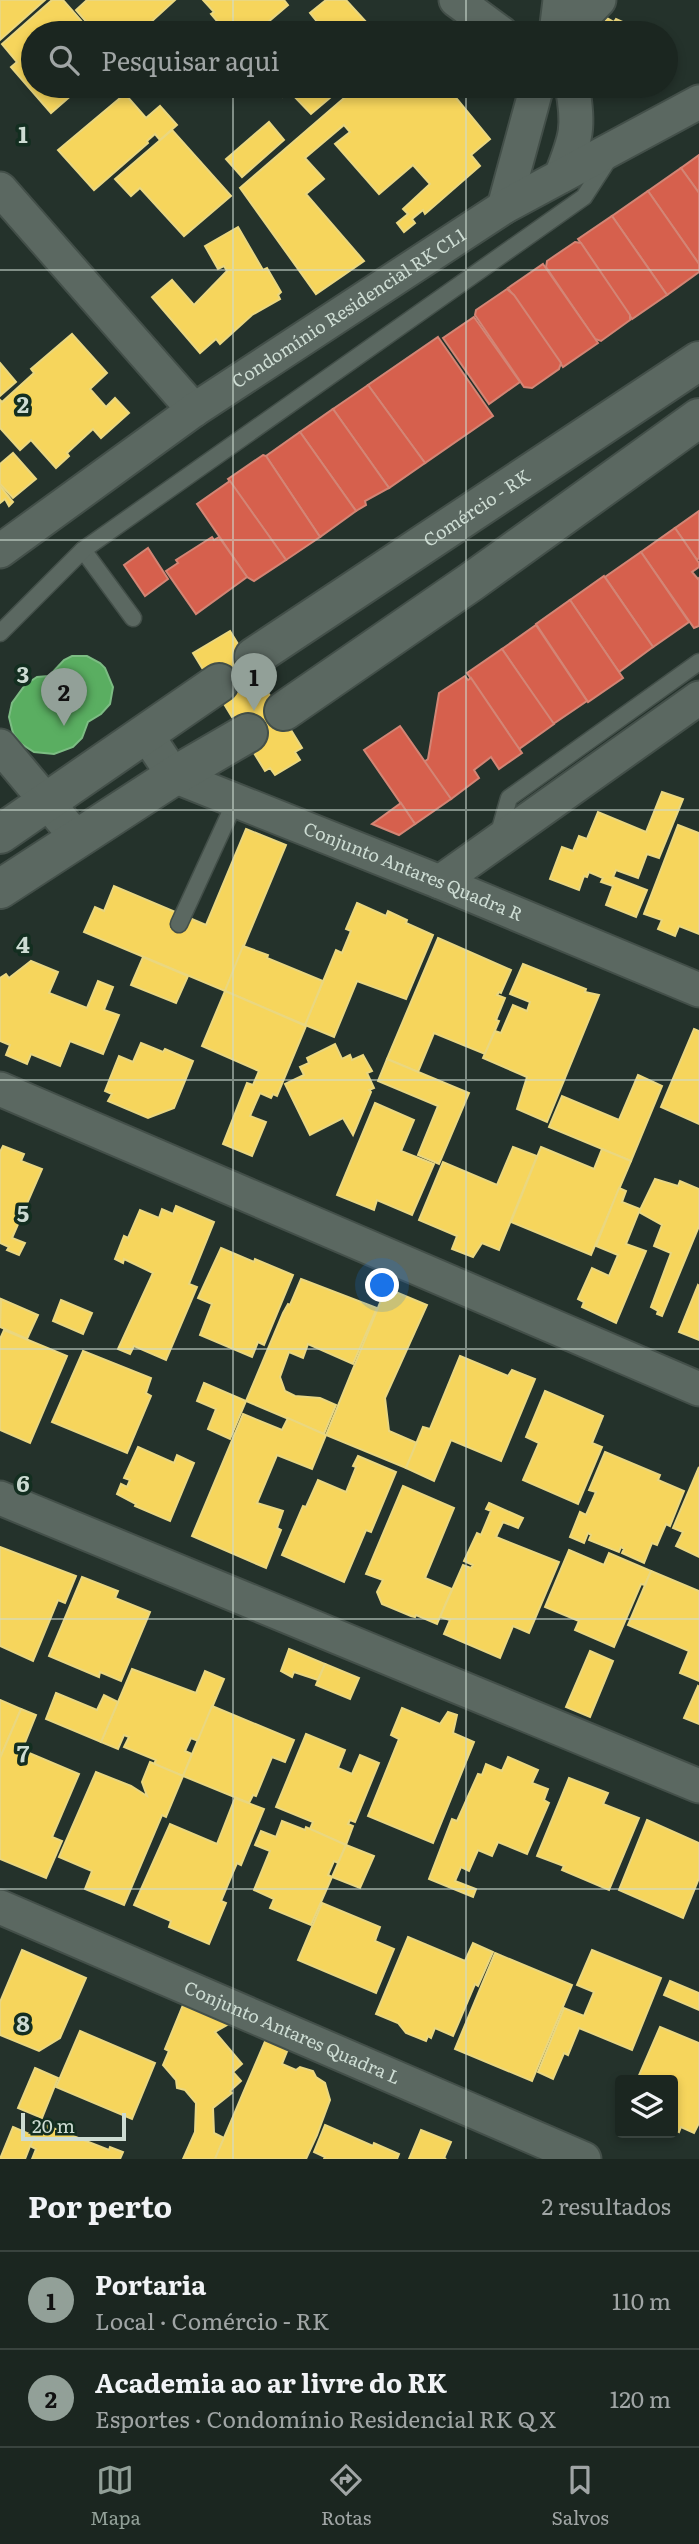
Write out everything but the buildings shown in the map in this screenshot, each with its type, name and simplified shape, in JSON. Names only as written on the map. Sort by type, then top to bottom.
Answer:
[{"type":"street","points":[[456,0],[485,21]]},
{"type":"street","points":[[558,21],[561,0]]},
{"type":"street","points":[[579,21],[599,0]]},
{"type":"street","points":[[504,207],[534,98]]},
{"type":"street","points":[[561,176],[573,146],[578,117],[574,98]]},
{"type":"street","name":"Condomínio Residencial RK CL1","points":[[0,551],[194,410],[504,207],[699,102]]},
{"type":"street","points":[[0,189],[194,410]]},
{"type":"street","name":"Comércio - RK","points":[[254,657],[699,360]]},
{"type":"street","points":[[284,711],[471,582],[699,418]]},
{"type":"street","points":[[439,535],[471,582]]},
{"type":"street","points":[[391,566],[421,615]]},
{"type":"street","points":[[0,834],[219,683]]},
{"type":"street","points":[[440,882],[699,698]]},
{"type":"street","points":[[0,889],[174,776],[248,733]]},
{"type":"street","points":[[146,734],[174,776]]},
{"type":"street","points":[[0,746],[77,838]]},
{"type":"street","name":"Conjunto Antares Quadra R","points":[[174,776],[440,882],[699,990]]},
{"type":"street","points":[[0,1089],[699,1389]]},
{"type":"street","points":[[0,1498],[699,1786]]},
{"type":"street","name":"Conjunto Antares Quadra L","points":[[0,1907],[584,2159]]},
{"type":"lane","points":[[0,632],[83,550],[584,197],[616,147]]},
{"type":"lane","points":[[83,550],[133,618]]},
{"type":"lane","points":[[496,842],[509,799],[699,662]]},
{"type":"lane","points":[[179,925],[236,800]]},
{"type":"place","name":"Portaria","points":[[254,711]]},
{"type":"place","name":"Academia ao ar livre do RK","points":[[64,726]]}]
